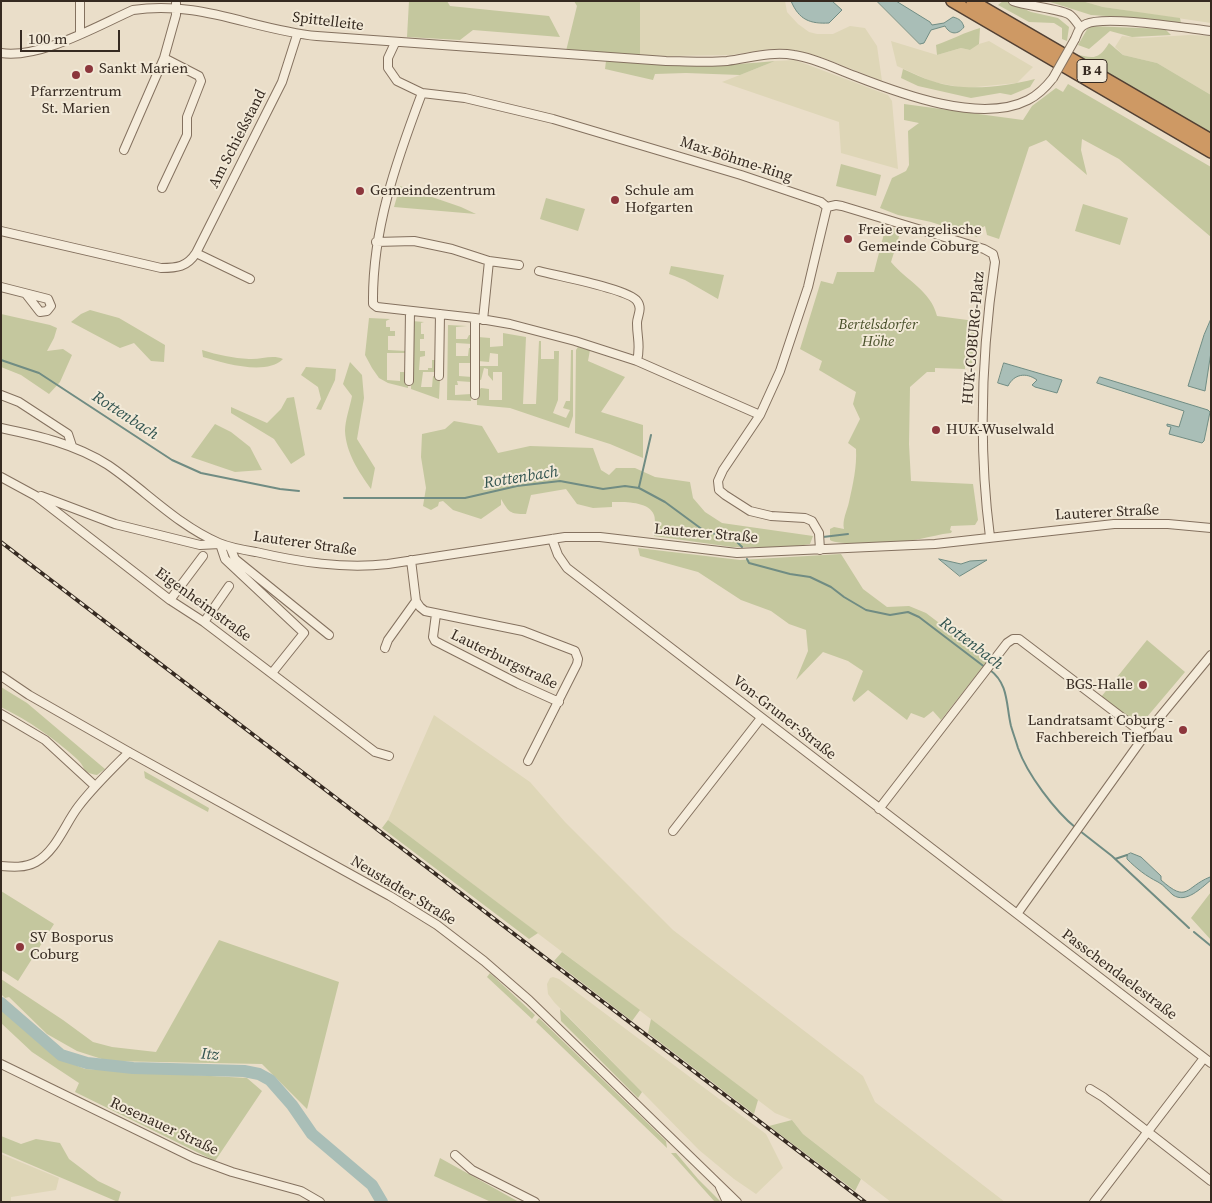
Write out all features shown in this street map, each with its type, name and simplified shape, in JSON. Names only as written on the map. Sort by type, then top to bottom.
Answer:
[{"type":"highway","name":"B 4","points":[[952,1],[1211,152]]},
{"type":"highway","name":"B 4","points":[[972,1],[1211,140]]},
{"type":"street","points":[[80,1],[80,34]]},
{"type":"street","points":[[1013,1],[1024,6],[1061,11],[1069,14],[1080,27],[1094,22],[1109,20],[1211,31]]},
{"type":"street","points":[[124,150],[164,58],[176,15],[176,3]]},
{"type":"street","name":"Spittelleite","points":[[1,53],[25,54],[80,34],[144,6],[176,3],[198,5],[219,10],[297,35],[666,61],[718,62],[763,54],[796,55],[893,91],[959,107],[991,109],[1002,108],[1029,100],[1045,88],[1053,78],[1080,27]]},
{"type":"street","name":"Am Schießstand","points":[[1,231],[161,268],[183,266],[196,253],[282,82],[297,35]]},
{"type":"street","name":"Max-Böhme-Ring","points":[[395,42],[388,58],[388,68],[397,81],[422,93],[466,98],[553,119],[741,175],[821,202],[827,207]]},
{"type":"street","points":[[162,188],[187,135],[187,117],[201,81],[199,76],[164,58]]},
{"type":"street","points":[[422,93],[402,144],[376,242],[373,304],[377,307],[479,319],[544,332],[637,361],[760,415]]},
{"type":"street","name":"HUK-COBURG-Platz","points":[[827,207],[836,205],[884,218],[992,252],[994,257],[982,390],[983,469],[990,537]]},
{"type":"street","points":[[820,550],[819,533],[812,521],[806,518],[771,516],[750,511],[719,490],[718,481],[722,470],[760,415],[780,371],[793,338],[808,287],[827,207]]},
{"type":"street","points":[[376,242],[414,241],[489,261],[519,265]]},
{"type":"street","points":[[196,253],[250,279]]},
{"type":"street","points":[[475,395],[479,319],[489,261]]},
{"type":"street","points":[[539,271],[616,290],[637,301],[640,309],[637,322],[640,346],[637,361]]},
{"type":"street","points":[[1,288],[26,294]]},
{"type":"street","points":[[410,311],[410,381]]},
{"type":"street","points":[[439,376],[440,314]]},
{"type":"street","name":"Lauterer Straße","points":[[1,395],[20,402],[66,433],[70,438],[72,446]]},
{"type":"street","name":"Lauterer Straße","points":[[1,428],[72,446],[108,465],[174,516],[220,544],[265,554],[332,565],[375,565],[565,537],[600,537],[737,553],[935,544],[1114,524],[1168,524],[1211,528]]},
{"type":"street","name":"Eigenheimstraße","points":[[1,477],[36,496],[170,600],[204,622],[374,752],[389,756]]},
{"type":"street","points":[[36,496],[44,497],[124,527],[200,545],[220,544],[225,559],[304,633],[272,673]]},
{"type":"street","name":"Von-Gruner-Straße","points":[[552,539],[558,555],[567,568],[1014,912]]},
{"type":"street","name":"Lauterer Straße","points":[[230,547],[235,559],[329,635]]},
{"type":"street","points":[[170,600],[202,556]]},
{"type":"street","points":[[385,648],[388,640],[416,601],[411,560]]},
{"type":"street","points":[[204,622],[229,586]]},
{"type":"street","name":"Lauterburgstraße","points":[[416,601],[425,611],[523,630],[572,649],[576,654],[577,664],[528,761]]},
{"type":"street","name":"Lauterburgstraße","points":[[436,614],[433,637],[435,641],[518,684],[559,702]]},
{"type":"street","points":[[879,809],[982,674],[1012,639],[1018,639],[1145,735]]},
{"type":"street","points":[[1014,912],[1074,834],[1145,735],[1211,654]]},
{"type":"street","name":"Neustadter Straße","points":[[1,676],[128,752],[390,896],[458,941],[529,1000],[737,1202]]},
{"type":"street","points":[[1,714],[45,740],[95,786]]},
{"type":"street","points":[[673,831],[761,718]]},
{"type":"street","points":[[1,866],[16,867],[37,862],[53,846],[76,809],[95,786],[128,752]]},
{"type":"street","name":"Passchendaelestraße","points":[[1014,912],[1211,1063]]},
{"type":"street","points":[[1094,1202],[1204,1058]]},
{"type":"street","name":"Rosenauer Straße","points":[[1,1064],[194,1158],[232,1172],[301,1191],[320,1202]]},
{"type":"street","points":[[1090,1089],[1211,1180]]},
{"type":"street","points":[[455,1155],[472,1170],[535,1202]]},
{"type":"street","points":[[718,1182],[726,1202]]},
{"type":"shaded area","points":[[640,1],[785,1],[787,12],[809,32],[833,34],[850,26],[865,28],[877,46],[882,81],[821,57],[796,51],[770,49],[731,55],[640,55]]},
{"type":"shaded area","points":[[1082,1],[1211,1],[1211,23],[1103,7]]},
{"type":"shaded area","points":[[1189,35],[1211,36],[1211,95],[1157,63],[1123,55],[1115,47],[1122,36],[1142,38]]},
{"type":"shaded area","points":[[891,41],[937,55],[961,48],[970,50],[979,44],[989,41],[1033,67],[1017,83],[965,88],[933,82],[897,66]]},
{"type":"shaded area","points":[[795,60],[888,95],[892,101],[898,169],[841,153],[839,122],[722,82],[775,61]]},
{"type":"shaded area","points":[[434,715],[530,782],[565,822],[673,930],[863,1076],[875,1102],[1005,1202],[891,1202],[803,1134],[792,1120],[775,1113],[388,820]]},
{"type":"shaded area","points":[[550,978],[559,979],[766,1134],[783,1168],[756,1194],[734,1179],[699,1150],[554,1002],[548,994],[547,984]]},
{"type":"shaded area","points":[[1,1154],[59,1178],[56,1190],[11,1197],[11,1202],[1,1202]]},
{"type":"green space","points":[[409,1],[447,1],[450,6],[549,16],[560,37],[473,30],[460,40],[407,37]]},
{"type":"green space","points":[[574,1],[640,1],[640,55],[566,51],[577,6]]},
{"type":"green space","points":[[1003,1],[1031,12],[1058,18],[1069,27],[1067,41],[1062,39],[1062,28],[1054,23],[1029,22],[998,5]]},
{"type":"green space","points":[[1047,1],[1082,1],[1103,7],[1180,18],[1181,23],[1091,15]]},
{"type":"green space","points":[[1089,26],[1165,29],[1171,35],[1132,37],[1110,31],[1089,49],[1078,45]]},
{"type":"green space","points":[[980,28],[979,44],[970,50],[961,48],[937,55],[936,45]]},
{"type":"green space","points":[[1109,43],[1123,55],[1157,63],[1211,95],[1211,134],[1074,54],[1094,57],[1102,53]]},
{"type":"green space","points":[[606,61],[691,65],[775,61],[740,75],[655,74],[653,80],[605,69]]},
{"type":"green space","points":[[903,69],[932,81],[970,87],[997,86],[1035,79],[1030,87],[1011,95],[1000,93],[971,98],[918,86],[901,78]]},
{"type":"green space","points":[[1068,84],[1211,167],[1211,237],[1119,159],[1082,139],[1081,150],[1087,175],[1046,140],[1029,147],[999,239],[987,235],[985,226],[979,229],[977,237],[931,222],[898,215],[880,208],[892,178],[906,171],[909,165],[908,131],[919,123],[904,120],[904,104],[1023,120],[1032,106],[1056,88],[1063,92]]},
{"type":"green space","points":[[841,164],[881,175],[876,196],[836,186]]},
{"type":"green space","points":[[400,186],[461,207],[476,214],[394,207]]},
{"type":"green space","points":[[546,198],[585,209],[578,231],[540,219]]},
{"type":"green space","points":[[1083,204],[1128,218],[1120,245],[1075,231]]},
{"type":"green space","name":"Bertelsdorfer Höhe","points":[[886,226],[901,230],[891,262],[930,300],[937,316],[975,321],[972,366],[965,365],[965,369],[935,368],[935,372],[927,372],[910,387],[909,444],[911,481],[973,484],[978,520],[975,525],[951,526],[951,533],[920,539],[874,543],[836,542],[830,540],[830,529],[834,527],[844,529],[844,519],[855,469],[856,449],[848,443],[860,419],[853,404],[856,392],[819,370],[822,361],[800,349],[821,281],[833,284],[837,272],[874,272]]},
{"type":"green space","points":[[671,266],[724,275],[718,299],[685,280],[669,274]]},
{"type":"green space","points":[[90,310],[119,318],[165,345],[164,362],[151,361],[134,343],[120,348],[71,322]]},
{"type":"green space","points":[[1,314],[57,328],[47,351],[63,349],[72,355],[60,382],[49,394],[21,375],[1,367]]},
{"type":"green space","points":[[369,318],[390,319],[386,321],[386,327],[390,327],[390,331],[395,331],[395,336],[388,336],[388,350],[406,351],[406,353],[387,353],[387,380],[400,381],[400,372],[407,372],[408,388],[388,383],[379,378],[372,368],[365,355]]},
{"type":"green space","points":[[412,321],[424,322],[421,323],[421,334],[424,334],[424,339],[420,339],[420,351],[425,351],[425,356],[420,357],[419,370],[432,368],[432,360],[436,360],[436,372],[423,372],[421,387],[432,387],[433,376],[440,378],[439,399],[411,389]]},
{"type":"green space","points":[[448,325],[467,326],[456,327],[456,339],[467,339],[469,335],[472,335],[472,344],[456,343],[456,356],[468,356],[469,348],[472,348],[472,363],[459,363],[459,376],[472,377],[471,382],[457,381],[458,385],[455,385],[455,395],[471,394],[471,401],[447,400]]},
{"type":"green space","points":[[503,333],[526,337],[523,404],[536,404],[539,341],[541,341],[541,359],[554,359],[554,351],[559,351],[558,400],[553,413],[566,418],[570,410],[563,408],[566,401],[570,401],[571,350],[573,350],[573,416],[569,428],[510,408],[477,405],[477,392],[481,388],[489,389],[489,400],[502,400],[502,372],[493,372],[493,381],[488,375],[488,369],[484,368],[481,380],[478,379],[478,366],[498,366],[498,354],[490,353],[489,362],[478,361],[478,337],[490,338],[490,347],[503,346]]},
{"type":"green space","points":[[578,347],[590,350],[588,361],[625,377],[601,412],[643,425],[643,458],[610,444],[575,433],[576,350]]},
{"type":"green space","points":[[202,350],[243,359],[275,357],[283,359],[276,364],[266,367],[245,367],[203,357]]},
{"type":"green space","points":[[350,362],[362,375],[364,398],[357,439],[375,468],[371,489],[354,462],[346,439],[346,422],[352,396],[343,384]]},
{"type":"green space","points":[[306,367],[336,369],[335,380],[321,410],[316,409],[321,399],[318,387],[301,375]]},
{"type":"green space","points":[[294,397],[305,455],[291,464],[274,439],[231,413],[231,407],[267,423],[281,409],[287,398]]},
{"type":"green space","points":[[454,421],[482,426],[498,453],[530,446],[593,448],[601,470],[609,475],[616,468],[635,468],[655,477],[690,482],[693,498],[705,512],[722,523],[813,536],[810,544],[791,547],[732,547],[654,536],[655,517],[647,507],[636,503],[612,502],[612,507],[593,508],[577,504],[566,489],[531,495],[526,514],[510,511],[501,499],[501,505],[481,519],[453,510],[443,501],[439,502],[438,506],[431,510],[423,506],[426,488],[421,457],[422,434],[445,429]]},
{"type":"green space","points":[[215,424],[231,432],[250,447],[262,470],[235,472],[191,457]]},
{"type":"green space","points":[[638,548],[740,560],[841,554],[863,589],[887,607],[909,606],[926,613],[988,660],[941,720],[933,711],[924,718],[911,713],[907,720],[868,690],[854,702],[852,699],[863,671],[848,661],[823,652],[796,680],[808,651],[806,630],[789,624],[771,611],[741,600],[698,572],[640,556]]},
{"type":"green space","name":"BGS-Halle","points":[[1147,640],[1185,672],[1139,724],[1101,697]]},
{"type":"green space","points":[[1,687],[27,703],[105,769],[97,775],[88,772],[77,759],[50,737],[1,707]]},
{"type":"green space","points":[[144,771],[209,808],[208,812],[145,778]]},
{"type":"green space","points":[[388,820],[538,933],[529,939],[382,828]]},
{"type":"green space","name":"SV Bosporus Coburg","points":[[1,891],[54,924],[18,981],[1,970]]},
{"type":"green space","points":[[1211,892],[1211,940],[1191,918]]},
{"type":"green space","points":[[219,940],[339,982],[307,1109],[262,1064],[108,1061],[77,1051],[47,1034],[9,997],[5,998],[1,994],[1,979],[93,1042],[112,1047],[156,1052]]},
{"type":"green space","points":[[562,952],[640,1010],[632,1021],[554,961]]},
{"type":"green space","points":[[490,973],[535,1015],[532,1019],[487,977]]},
{"type":"green space","points":[[1,1006],[50,1050],[85,1069],[247,1078],[262,1091],[215,1161],[75,1092],[79,1083],[32,1052],[1,1023]]},
{"type":"green space","points":[[560,1009],[642,1092],[638,1098],[561,1021]]},
{"type":"green space","points":[[539,1018],[666,1141],[667,1148],[536,1022]]},
{"type":"green space","points":[[651,1019],[758,1100],[754,1114],[648,1033]]},
{"type":"green space","points":[[792,1120],[803,1134],[861,1179],[855,1191],[769,1126]]},
{"type":"green space","points":[[1,1136],[21,1144],[36,1139],[60,1143],[69,1159],[98,1181],[121,1192],[118,1202],[1,1152]]},
{"type":"green space","points":[[671,1153],[676,1153],[721,1202],[715,1202]]},
{"type":"green space","points":[[440,1158],[519,1202],[491,1202],[434,1176]]},
{"type":"water","points":[[791,1],[832,1],[842,10],[829,23],[816,23],[802,17]]},
{"type":"water","points":[[877,1],[896,1],[932,25],[944,23],[953,17],[960,20],[964,27],[957,33],[949,31],[945,26],[931,30],[924,43],[920,44]]},
{"type":"water","points":[[1211,319],[1211,352],[1205,391],[1188,386]]},
{"type":"water","points":[[1004,363],[1062,380],[1057,393],[1035,387],[1032,385],[1037,380],[1025,375],[1017,377],[1008,386],[998,383]]},
{"type":"water","points":[[1100,377],[1208,410],[1210,412],[1204,441],[1202,443],[1169,434],[1171,427],[1167,426],[1167,424],[1179,427],[1184,411],[1097,383]]},
{"type":"water","points":[[939,559],[961,564],[970,561],[987,560],[960,576]]},
{"type":"water","points":[[1131,853],[1141,857],[1161,876],[1161,880],[1177,891],[1186,891],[1210,877],[1211,880],[1193,894],[1183,898],[1178,897],[1131,863],[1127,859],[1127,855]]},
{"type":"waterway","name":"Rottenbach","points":[[1,360],[39,373],[172,460],[201,473],[299,491]]},
{"type":"waterway","points":[[639,487],[651,435]]},
{"type":"waterway","name":"Rottenbach","points":[[344,498],[465,498],[517,486],[560,481],[603,489],[625,486],[639,488],[665,502],[703,530],[735,540],[742,547]]},
{"type":"waterway","name":"Rottenbach","points":[[823,537],[848,534]]},
{"type":"waterway","name":"Rottenbach","points":[[747,559],[749,563],[790,574],[810,577],[831,587],[866,610],[890,615],[908,612],[919,617],[986,668]]},
{"type":"waterway","name":"Rottenbach","points":[[990,670],[1001,682],[1004,689],[1009,718],[1022,758],[1051,802],[1076,828]]},
{"type":"waterway","name":"Rottenbach","points":[[1080,831],[1112,856],[1189,928]]},
{"type":"waterway","points":[[1115,859],[1127,855]]},
{"type":"waterway","name":"Rottenbach","points":[[1194,932],[1211,946]]},
{"type":"waterway","name":"Itz","points":[[1,1003],[61,1055],[87,1063],[133,1068],[244,1071],[259,1074],[270,1080],[292,1105],[312,1134],[372,1185],[382,1202]]},
{"type":"railway","points":[[1,542],[865,1202]]},
{"type":"place","name":"Sankt Marien","points":[[89,69]]},
{"type":"place","name":"Pfarrzentrum St. Marien","points":[[76,75]]},
{"type":"place","name":"Gemeindezentrum","points":[[360,191]]},
{"type":"place","name":"Schule am Hofgarten","points":[[615,200]]},
{"type":"place","name":"Freie evangelische Gemeinde Coburg","points":[[848,239]]},
{"type":"place","name":"HUK-Wuselwald","points":[[936,430]]},
{"type":"place","name":"BGS-Halle","points":[[1143,685]]},
{"type":"place","name":"Landratsamt Coburg - Fachbereich Tiefbau","points":[[1183,730]]},
{"type":"place","name":"SV Bosporus Coburg","points":[[20,947]]}]
